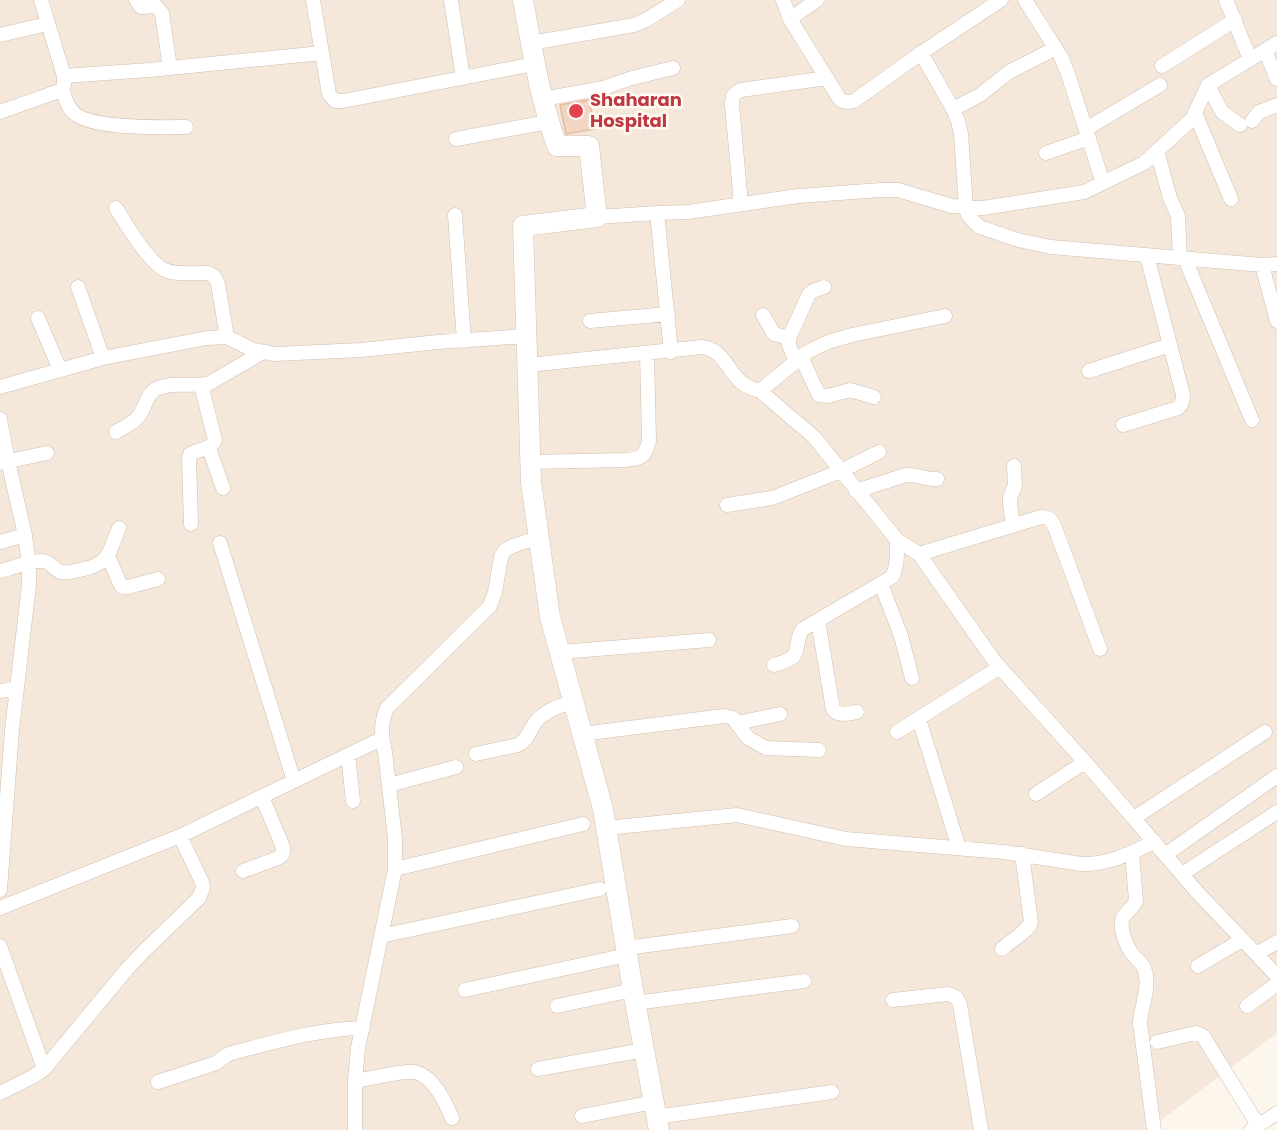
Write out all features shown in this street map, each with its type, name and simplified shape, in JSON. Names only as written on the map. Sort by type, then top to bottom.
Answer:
[{"type":"street","points":[[41,0],[72,111],[90,122],[186,127]]},
{"type":"street","points":[[136,0],[141,7],[156,6],[162,13],[170,68]]},
{"type":"street","points":[[313,0],[329,94],[335,101],[534,64]]},
{"type":"street","points":[[451,0],[463,78]]},
{"type":"street","points":[[523,0],[534,64],[548,122],[557,146],[589,146],[597,218]]},
{"type":"street","points":[[531,43],[634,25],[678,0]]},
{"type":"street","points":[[783,0],[790,19],[827,78],[842,101],[849,102],[854,101],[1001,0]]},
{"type":"street","points":[[790,19],[817,0]]},
{"type":"street","points":[[1025,0],[1056,48],[1068,74],[1103,183]]},
{"type":"street","points":[[1226,0],[1250,59]]},
{"type":"street","points":[[1162,66],[1234,20]]},
{"type":"street","points":[[0,35],[48,24]]},
{"type":"street","points":[[656,1117],[603,809],[550,617],[531,482],[523,226],[688,212],[798,196],[898,190],[952,206],[983,208],[1084,192],[1144,163],[1192,119],[1208,85],[1271,47],[1277,79]]},
{"type":"street","points":[[953,109],[980,95],[1009,72],[1056,48]]},
{"type":"street","points":[[0,112],[63,83],[170,68],[322,53]]},
{"type":"street","points":[[921,53],[958,121],[966,208],[968,215],[980,227],[1051,248],[1262,265],[1277,264]]},
{"type":"street","points":[[543,99],[603,88],[673,68]]},
{"type":"street","points":[[741,204],[732,105],[735,93],[741,90],[827,78]]},
{"type":"street","points":[[1046,153],[1087,133],[1160,85]]},
{"type":"street","points":[[1208,85],[1222,112],[1246,123],[1259,112],[1277,105]]},
{"type":"street","points":[[1195,113],[1231,199]]},
{"type":"street","points":[[456,139],[548,122]]},
{"type":"street","points":[[1157,151],[1170,198],[1178,216],[1182,259],[1252,420]]},
{"type":"street","points":[[116,208],[141,245],[164,270],[207,273],[215,278],[227,337]]},
{"type":"street","points":[[657,213],[671,352]]},
{"type":"street","points":[[456,215],[464,341]]},
{"type":"street","points":[[1123,425],[1178,408],[1183,401],[1147,256]]},
{"type":"street","points":[[1262,265],[1277,321]]},
{"type":"street","points":[[78,286],[103,358]]},
{"type":"street","points":[[824,287],[809,294],[789,338],[789,345],[819,395],[828,396],[850,390],[874,397]]},
{"type":"street","points":[[590,321],[668,314]]},
{"type":"street","points":[[763,315],[774,334],[789,338]]},
{"type":"street","points":[[760,391],[807,352],[828,342],[852,334],[945,316]]},
{"type":"street","points":[[38,318],[60,370]]},
{"type":"street","points":[[0,387],[103,358],[207,338],[227,337],[253,350],[275,354],[361,350],[527,336]]},
{"type":"street","points":[[1089,371],[1170,345]]},
{"type":"street","points":[[528,365],[702,347],[718,354],[740,382],[748,388],[760,391],[814,437],[897,540],[920,554],[1000,667],[1182,874],[1277,976]]},
{"type":"street","points":[[116,432],[137,419],[150,393],[156,389],[173,385],[208,384],[263,352]]},
{"type":"street","points":[[531,462],[625,460],[642,456],[647,450],[649,441],[647,354]]},
{"type":"street","points":[[191,524],[190,454],[209,447],[215,440],[201,385]]},
{"type":"street","points":[[0,418],[4,461],[14,487],[30,563],[16,689],[0,890]]},
{"type":"street","points":[[209,447],[223,488]]},
{"type":"street","points":[[727,506],[772,498],[841,471],[879,452]]},
{"type":"street","points":[[4,461],[47,453]]},
{"type":"street","points":[[1013,526],[1010,497],[1015,486],[1014,466]]},
{"type":"street","points":[[856,491],[906,475],[937,479]]},
{"type":"street","points":[[0,491],[14,487]]},
{"type":"street","points":[[920,554],[1047,517],[1054,525],[1100,649]]},
{"type":"street","points":[[0,572],[43,560],[52,564],[56,570],[65,573],[95,567],[108,556],[119,528]]},
{"type":"street","points":[[0,542],[25,535]]},
{"type":"street","points":[[355,1130],[355,1081],[363,1028],[395,870],[395,838],[385,752],[381,739],[382,722],[387,708],[490,606],[495,592],[501,557],[505,550],[539,537]]},
{"type":"street","points":[[774,665],[794,656],[799,634],[803,629],[892,577],[897,561],[897,540]]},
{"type":"street","points":[[220,543],[294,781]]},
{"type":"street","points":[[108,556],[118,582],[124,588],[158,579]]},
{"type":"street","points":[[881,584],[901,636],[912,678]]},
{"type":"street","points":[[818,621],[833,709],[839,714],[857,712]]},
{"type":"street","points":[[560,652],[709,640]]},
{"type":"street","points":[[897,732],[1000,667]]},
{"type":"street","points":[[0,690],[16,689]]},
{"type":"street","points":[[476,754],[523,743],[536,721],[543,715],[573,701]]},
{"type":"street","points":[[737,723],[780,714]]},
{"type":"street","points":[[582,734],[724,716],[733,718],[748,738],[766,748],[819,750]]},
{"type":"street","points":[[919,719],[958,848]]},
{"type":"street","points":[[1134,818],[1265,732]]},
{"type":"street","points":[[0,908],[180,836],[381,739]]},
{"type":"street","points":[[348,755],[353,801]]},
{"type":"street","points":[[1036,794],[1085,762]]},
{"type":"street","points":[[389,784],[456,767]]},
{"type":"street","points":[[1165,855],[1277,776]]},
{"type":"street","points":[[243,871],[278,858],[283,852],[262,797]]},
{"type":"street","points":[[1182,874],[1277,812]]},
{"type":"street","points":[[606,828],[737,815],[846,839],[1022,854],[1082,864],[1104,862],[1155,843]]},
{"type":"street","points":[[395,870],[584,824]]},
{"type":"street","points":[[0,1093],[44,1069],[127,969],[200,898],[202,882],[180,836]]},
{"type":"street","points":[[1132,852],[1136,901],[1123,918],[1122,928],[1130,951],[1143,965],[1146,980],[1140,1023],[1154,1130]]},
{"type":"street","points":[[1002,949],[1014,938],[1026,932],[1031,922],[1022,854]]},
{"type":"street","points":[[381,936],[600,889]]},
{"type":"street","points":[[465,990],[626,951],[792,926]]},
{"type":"street","points":[[1198,966],[1242,940]]},
{"type":"street","points":[[1256,954],[1277,942]]},
{"type":"street","points":[[0,946],[44,1069]]},
{"type":"street","points":[[557,1006],[804,981]]},
{"type":"street","points":[[1247,1006],[1277,984]]},
{"type":"street","points":[[893,1000],[948,994],[958,998],[981,1130]]},
{"type":"street","points":[[158,1082],[216,1063],[227,1055],[243,1050],[325,1030],[363,1028]]},
{"type":"street","points":[[1158,1042],[1196,1033],[1203,1036],[1254,1128],[1277,1113]]},
{"type":"street","points":[[538,1069],[644,1050]]},
{"type":"street","points":[[355,1081],[410,1072],[422,1074],[443,1098],[452,1118]]},
{"type":"street","points":[[582,1116],[656,1117],[832,1092]]},
{"type":"shaded area","points":[[0,0],[1277,0],[1277,1033],[1148,1130],[0,1130]]},
{"type":"building","points":[[589,100],[595,129],[566,134],[560,105]]},
{"type":"place","name":"Shaharan Hospital","points":[[576,111]]}]
